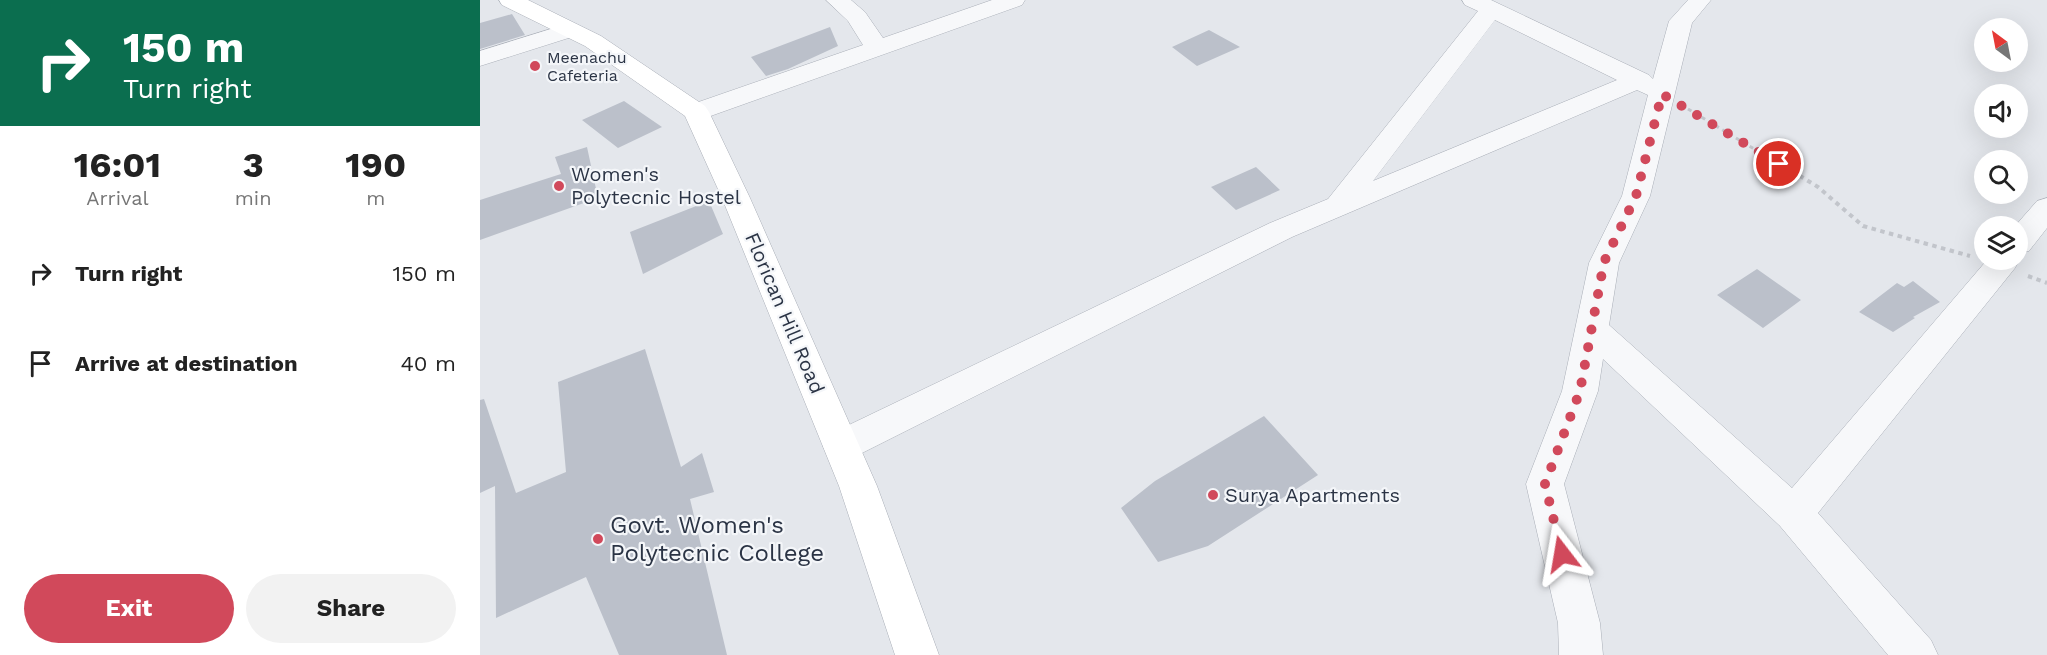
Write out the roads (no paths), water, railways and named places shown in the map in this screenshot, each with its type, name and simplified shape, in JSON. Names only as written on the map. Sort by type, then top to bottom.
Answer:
[{"type":"street","points":[[510,0],[593,41],[696,112],[1014,0]]},
{"type":"street","points":[[837,0],[856,17],[878,49]]},
{"type":"street","points":[[1581,655],[1579,623],[1545,484],[1580,391],[1604,262],[1636,196],[1651,87],[1681,21],[1700,0]]},
{"type":"street","points":[[1338,206],[1482,4],[1651,87]]},
{"type":"street","points":[[480,59],[570,30]]},
{"type":"street","points":[[841,446],[1281,230],[1338,206],[1651,87]]},
{"type":"street","name":"Florican Hill Road","points":[[696,112],[736,198],[858,486],[918,655]]},
{"type":"street","points":[[2028,231],[2047,208]]},
{"type":"street","points":[[1794,514],[1995,270]]},
{"type":"street","points":[[1592,329],[1794,514],[1916,655]]},
{"type":"place","name":"Meenachu Cafeteria","points":[[535,66]]},
{"type":"place","name":"Women's Polytecnic Hostel","points":[[559,186]]},
{"type":"place","name":"Surya Apartments","points":[[1213,495]]},
{"type":"place","name":"Govt. Women's Polytecnic College","points":[[598,539]]}]
